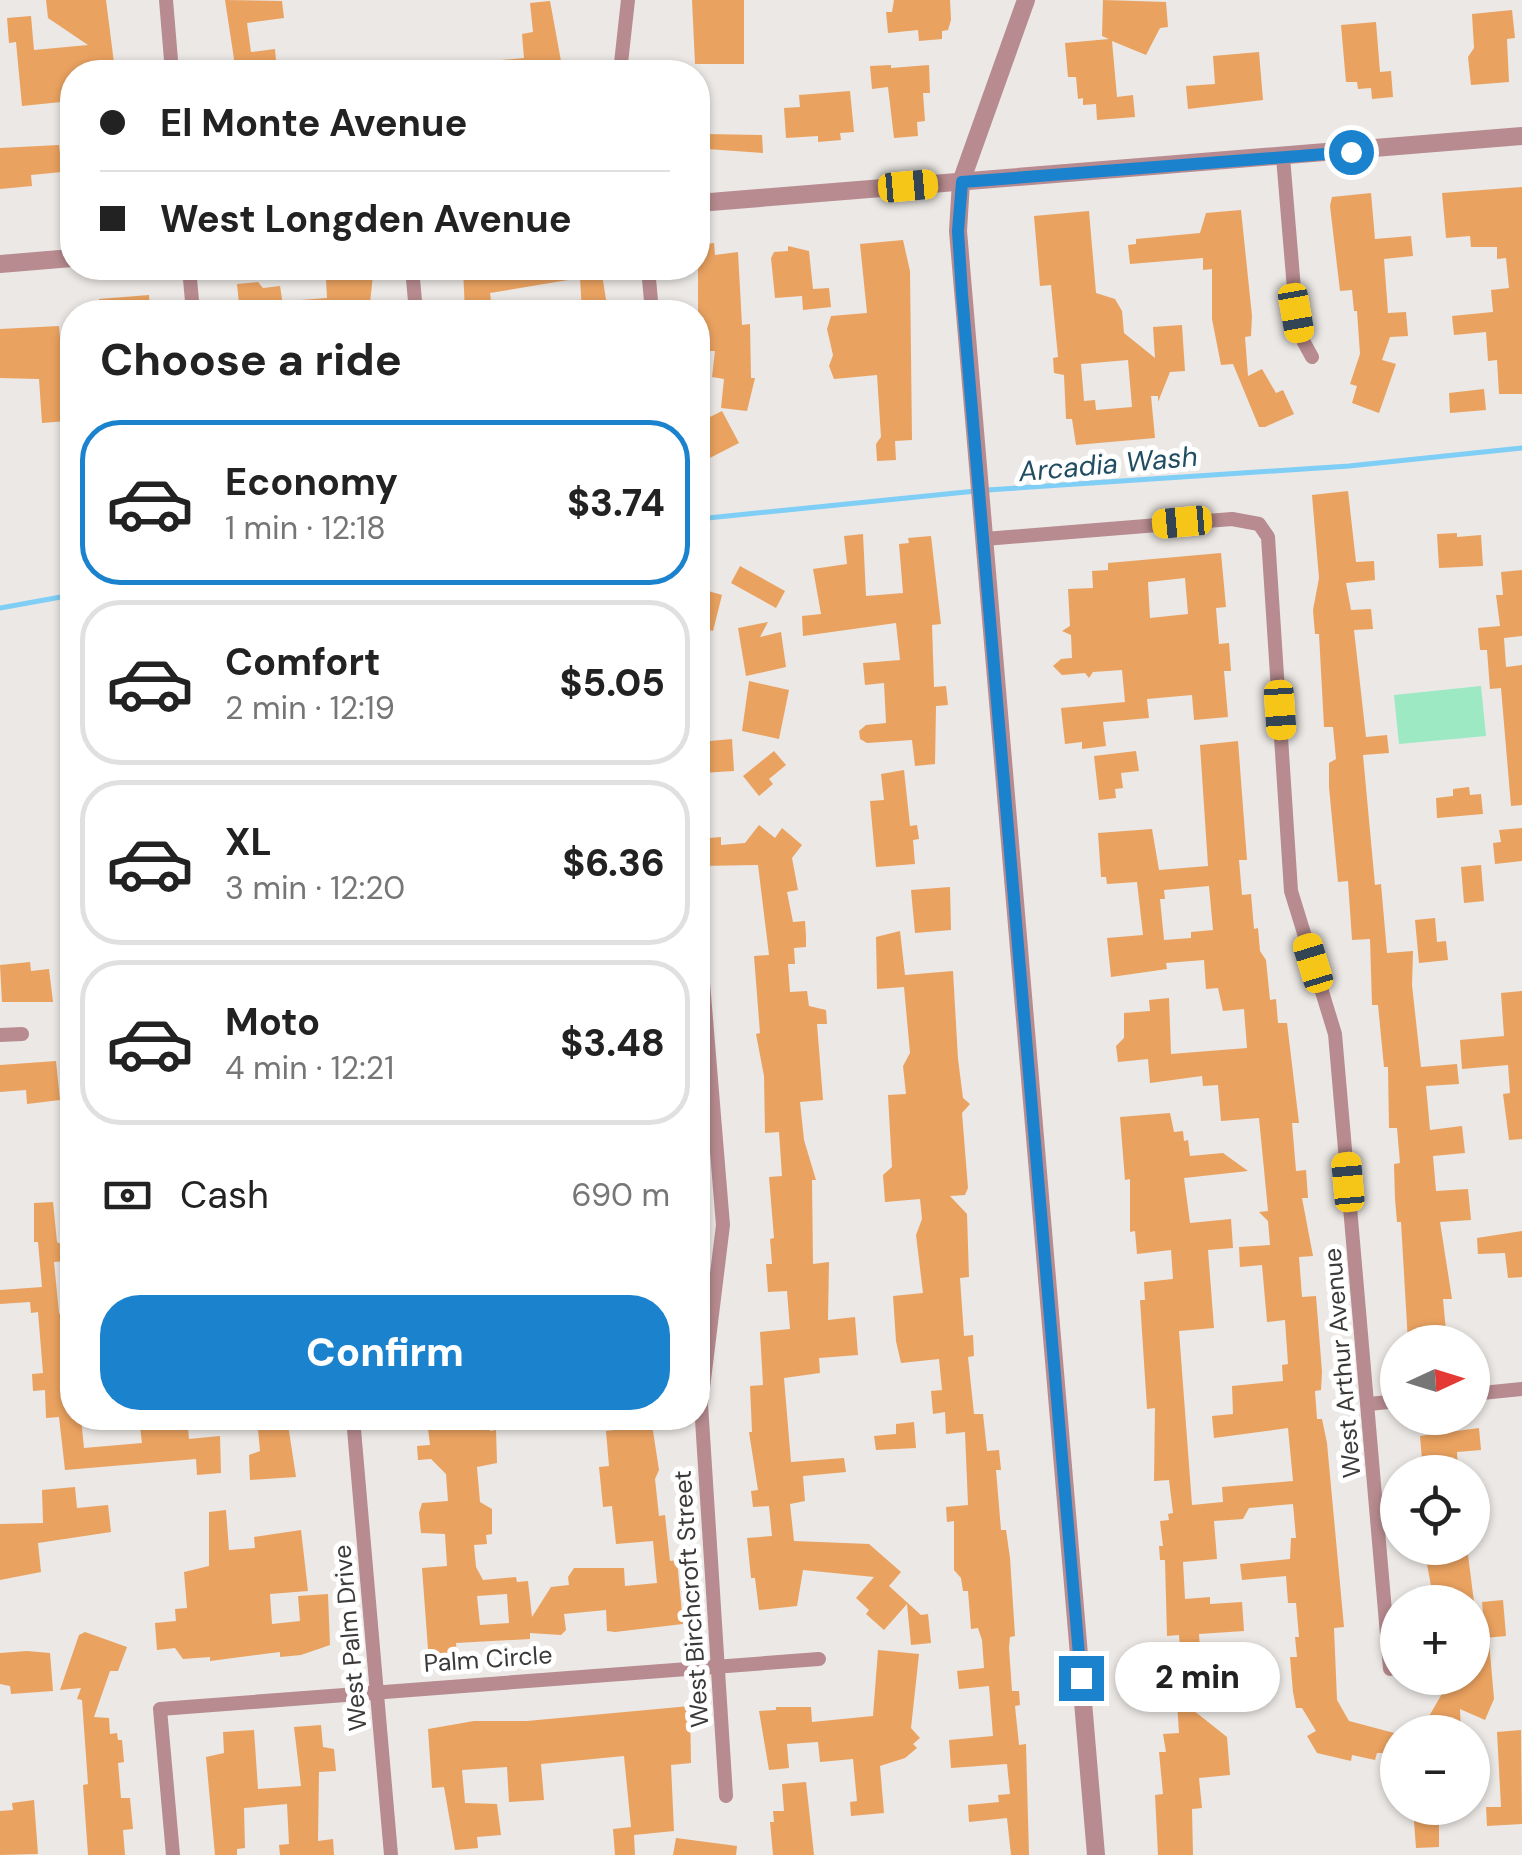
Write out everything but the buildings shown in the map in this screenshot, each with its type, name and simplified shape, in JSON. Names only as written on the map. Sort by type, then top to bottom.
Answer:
[{"type":"street","points":[[166,0],[171,60]]},
{"type":"street","points":[[621,60],[628,0]]},
{"type":"street","points":[[1026,0],[962,182],[958,231],[1096,1855]]},
{"type":"street","points":[[710,202],[1522,136]]},
{"type":"street","points":[[1283,158],[1296,313],[1300,336],[1312,357]]},
{"type":"street","points":[[0,264],[60,259]]},
{"type":"street","name":"West Arthur Avenue","points":[[985,540],[1243,519],[1258,524],[1268,538],[1291,891],[1334,1034],[1383,1585]]},
{"type":"street","points":[[0,1035],[22,1034]]},
{"type":"street","name":"West Birchcroft Street","points":[[710,1074],[722,1225],[710,1332]]},
{"type":"street","points":[[1490,1393],[1522,1390]]},
{"type":"street","points":[[1369,1404],[1380,1403]]},
{"type":"street","name":"West Palm Drive","points":[[354,1430],[391,1855]]},
{"type":"street","name":"West Birchcroft Street","points":[[703,1430],[726,1796]]},
{"type":"street","name":"Palm Circle","points":[[173,1855],[160,1709],[376,1689],[819,1658]]},
{"type":"green space","points":[[1481,686],[1486,736],[1399,744],[1394,695]]},
{"type":"waterway","name":"Arcadia Wash","points":[[987,490],[1349,466],[1522,448]]},
{"type":"waterway","name":"Arcadia Wash","points":[[710,518],[976,491]]},
{"type":"waterway","name":"Arcadia Wash","points":[[0,608],[60,597]]},
{"type":"route","points":[[1081,1678],[962,294],[958,231],[962,182],[1351,152]]}]
